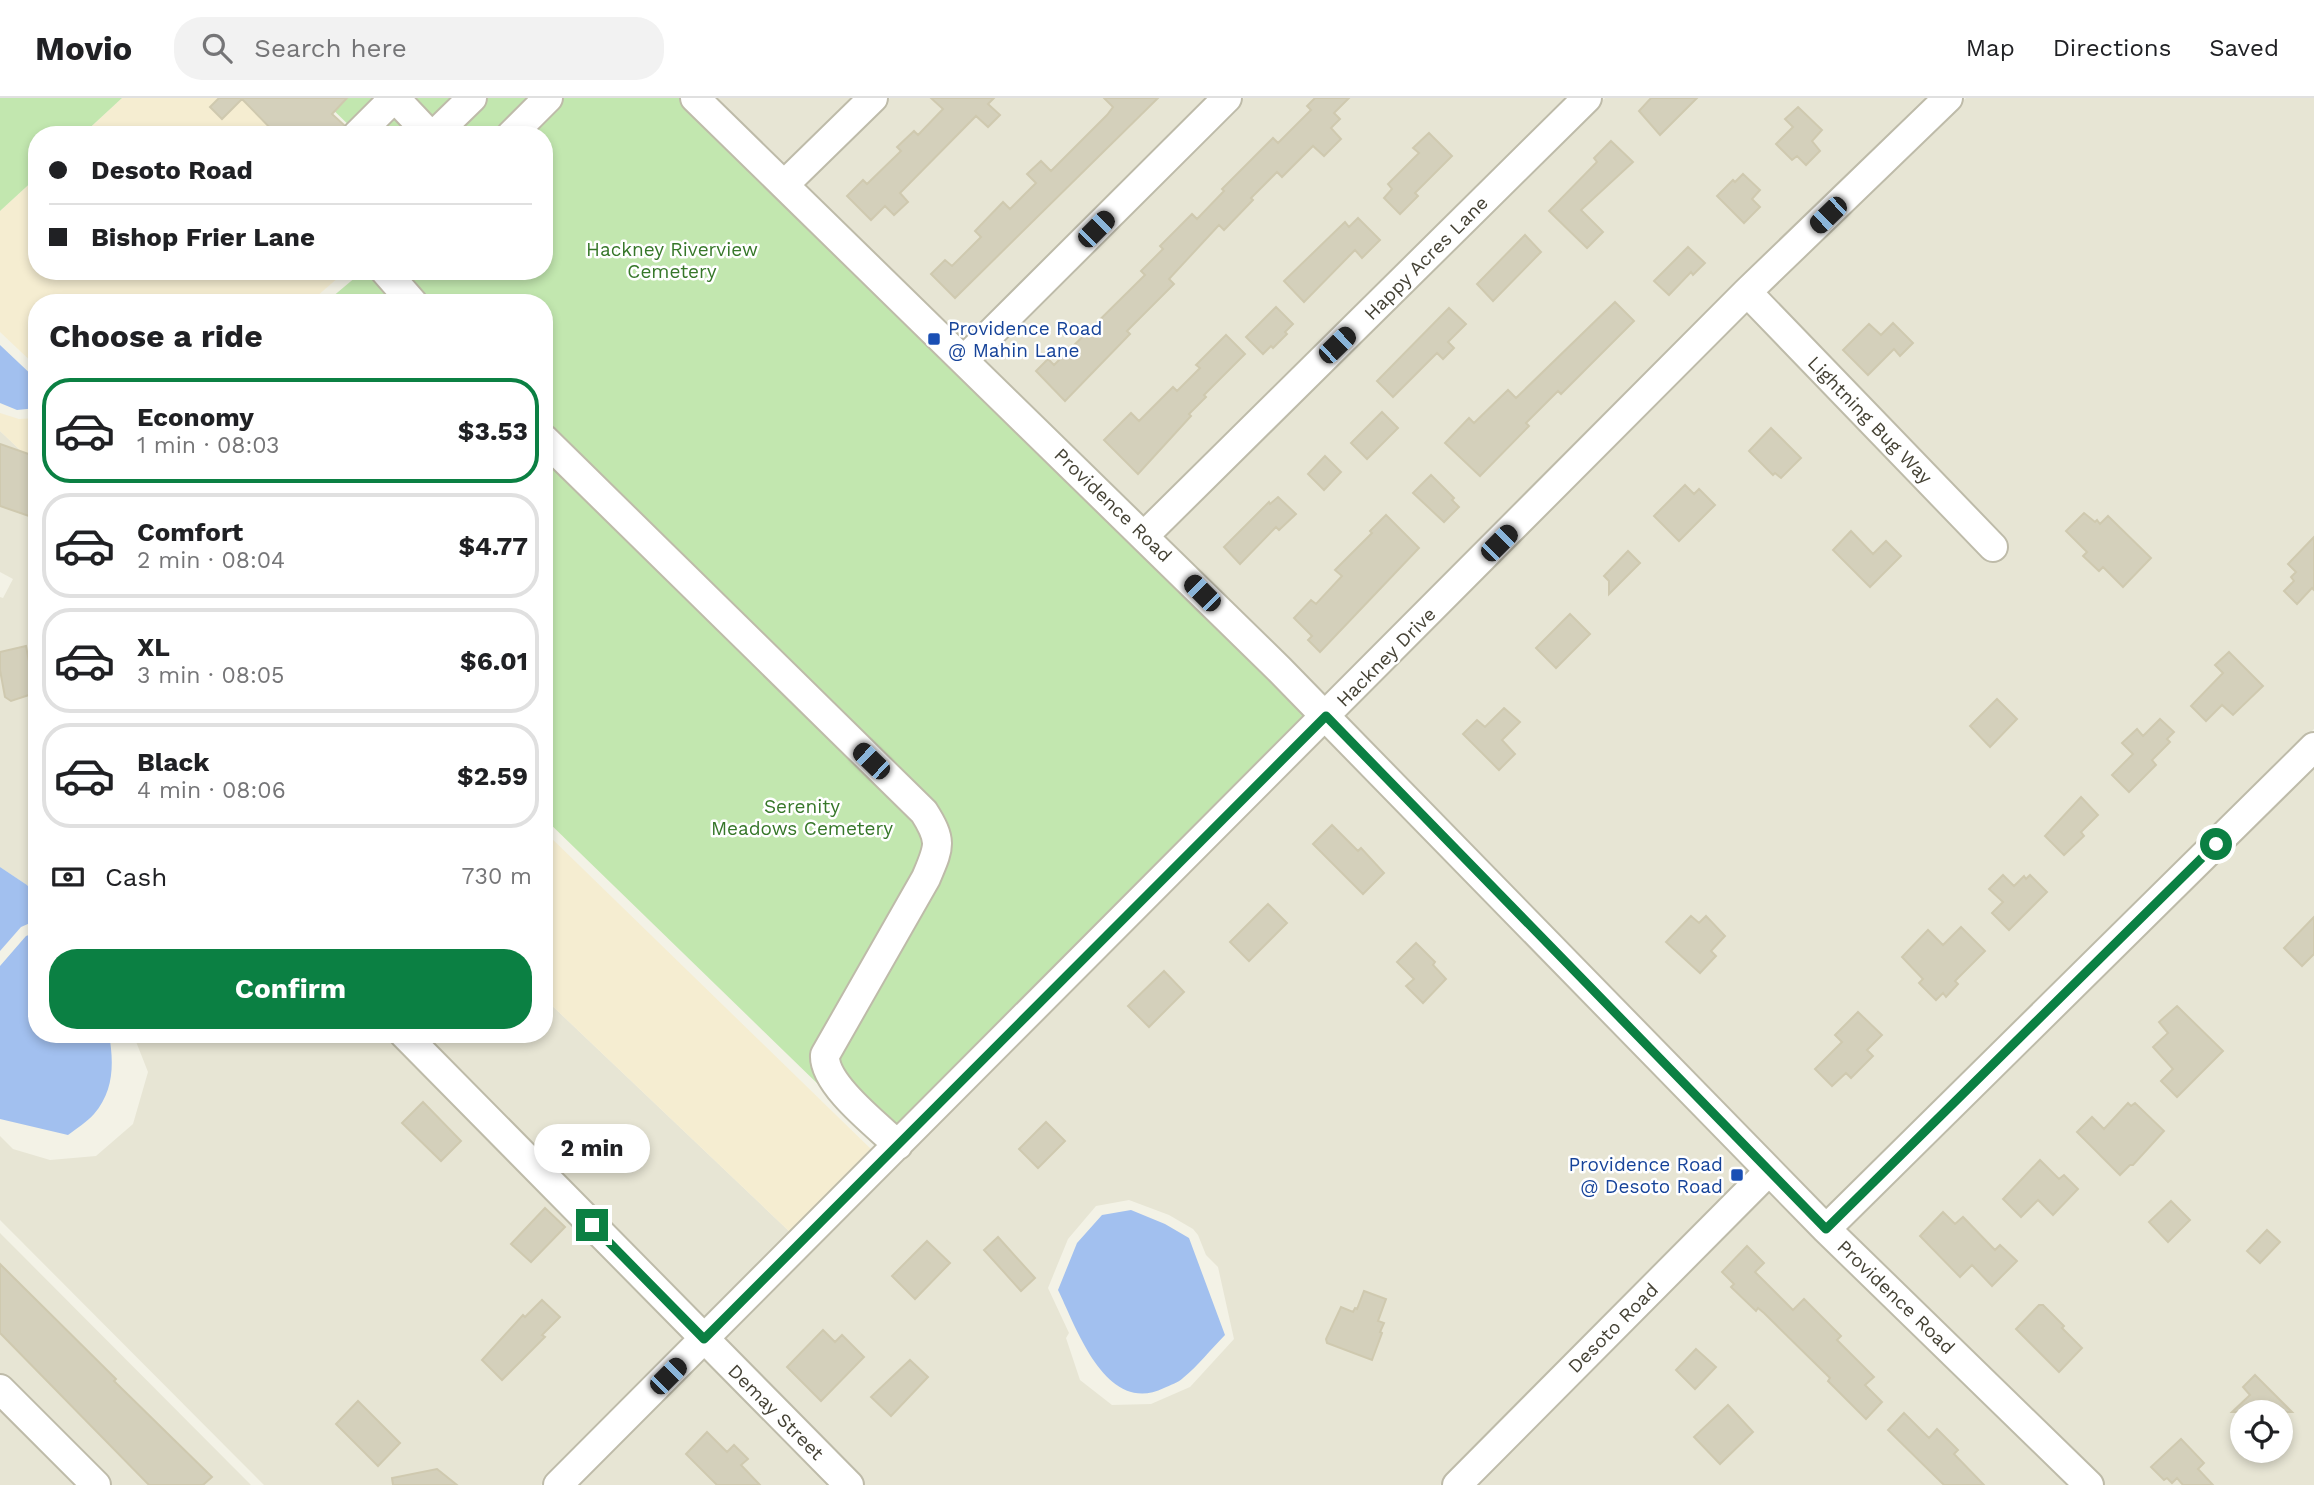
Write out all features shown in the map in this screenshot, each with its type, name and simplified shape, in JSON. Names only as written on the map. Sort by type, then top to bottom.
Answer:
[{"type":"street","points":[[366,126],[395,98],[423,126]]},
{"type":"street","points":[[442,126],[472,98]]},
{"type":"street","points":[[520,126],[548,98]]},
{"type":"street","name":"Providence Road","points":[[695,98],[1326,716],[1826,1229],[2089,1485]]},
{"type":"street","points":[[784,185],[873,98]]},
{"type":"street","points":[[964,360],[1227,98]]},
{"type":"street","name":"Happy Acres Lane","points":[[1144,535],[1587,98]]},
{"type":"street","name":"Hackney Drive","points":[[558,1485],[1747,292],[1948,98]]},
{"type":"street","points":[[393,280],[405,294]]},
{"type":"street","name":"Lightning Bug Way","points":[[1747,292],[1993,547]]},
{"type":"street","points":[[553,448],[924,812],[933,826],[938,851],[926,878],[825,1055],[827,1070],[839,1088],[898,1145]]},
{"type":"street","points":[[1826,1229],[2314,747]]},
{"type":"street","name":"Demay Street","points":[[413,1043],[849,1485]]},
{"type":"street","name":"Desoto Road","points":[[1457,1485],[1769,1171]]},
{"type":"street","points":[[0,1389],[86,1483]]},
{"type":"shaded area","points":[[122,98],[307,98],[336,126],[92,126]]},
{"type":"shaded area","points":[[710,98],[855,98],[783,169]]},
{"type":"shaded area","points":[[890,98],[1210,98],[963,344],[800,186]]},
{"type":"shaded area","points":[[1244,98],[1570,98],[1143,519],[981,361]]},
{"type":"shaded area","points":[[1605,98],[1931,98],[1326,700],[1161,536]]},
{"type":"shaded area","points":[[1966,98],[2314,98],[2314,729],[1825,1213],[1343,717],[1756,301]]},
{"type":"shaded area","points":[[28,185],[28,280],[336,280],[319,294],[28,294],[28,358],[0,332],[0,211]]},
{"type":"shaded area","points":[[0,413],[19,419],[28,418],[28,457],[0,431]]},
{"type":"shaded area","points":[[0,431],[28,457],[28,886],[0,867],[0,597],[3,598],[13,579],[0,572]]},
{"type":"shaded area","points":[[1325,735],[1753,1170],[1440,1485],[864,1485],[720,1340]],"holes":[[[1129,1200],[1169,1215],[1193,1229],[1206,1255],[1218,1267],[1234,1339],[1190,1387],[1151,1404],[1112,1405],[1080,1380],[1066,1338],[1069,1333],[1048,1288],[1068,1239],[1096,1206]]]},
{"type":"shaded area","points":[[2314,764],[2314,1485],[2104,1485],[1842,1230]]},
{"type":"shaded area","points":[[553,840],[874,1152],[792,1234],[553,1007]]},
{"type":"shaded area","points":[[553,1007],[792,1234],[541,1485],[264,1485],[0,1220],[0,1136],[13,1149],[50,1160],[96,1156],[133,1124],[148,1072],[137,1043],[553,1043]]},
{"type":"shaded area","points":[[1770,1187],[2073,1485],[1474,1485]]},
{"type":"shaded area","points":[[0,1233],[251,1485],[0,1485]]},
{"type":"shaded area","points":[[704,1351],[836,1485],[570,1485]]},
{"type":"green space","points":[[0,98],[122,98],[92,126],[28,126],[28,185],[0,211]]},
{"type":"green space","points":[[321,98],[691,98],[1307,715],[890,1154],[553,827],[553,294],[336,294],[352,280],[553,280],[553,126],[350,126]]},
{"type":"water","points":[[0,345],[28,371],[28,409],[17,410],[0,403]]},
{"type":"water","points":[[0,867],[28,886],[28,924],[21,927],[0,951]]},
{"type":"water","points":[[28,935],[28,1043],[110,1043],[111,1076],[101,1105],[91,1117],[68,1135],[0,1119],[0,966]]},
{"type":"water","points":[[1131,1210],[1165,1224],[1189,1238],[1225,1335],[1181,1380],[1144,1393],[1126,1390],[1110,1380],[1096,1364],[1074,1326],[1058,1290],[1077,1243],[1102,1215]]},
{"type":"building","points":[[219,98],[347,98],[332,114],[344,126],[268,126],[242,99],[222,119],[210,107]]},
{"type":"building","points":[[931,98],[994,98],[988,104],[1000,115],[988,127],[976,116],[900,193],[908,202],[894,215],[885,206],[871,220],[847,196],[863,180],[867,184],[901,151],[897,147],[914,131],[918,135],[943,109]]},
{"type":"building","points":[[1104,98],[1158,98],[955,298],[931,274],[945,260],[952,266],[981,237],[975,231],[1003,202],[1010,209],[1036,183],[1027,174],[1041,161],[1051,171],[1107,115],[1113,107]]},
{"type":"building","points":[[1315,98],[1349,98],[1334,113],[1340,119],[1331,128],[1341,139],[1324,156],[1313,146],[1282,177],[1277,172],[1224,230],[1219,225],[1169,279],[1174,284],[1127,331],[1130,334],[1065,401],[1036,371],[1048,359],[1054,365],[1145,275],[1141,271],[1163,249],[1160,246],[1192,214],[1197,219],[1224,191],[1222,189],[1273,138],[1278,143],[1311,110],[1307,106]]},
{"type":"building","points":[[1651,98],[1697,98],[1660,135],[1639,111]]},
{"type":"building","points":[[1798,107],[1822,130],[1812,141],[1820,151],[1806,165],[1797,156],[1792,160],[1776,144],[1793,127],[1785,119]]},
{"type":"building","points":[[1429,133],[1452,156],[1415,193],[1418,196],[1400,214],[1384,198],[1392,189],[1388,184],[1419,153],[1413,148]]},
{"type":"building","points":[[1611,141],[1633,162],[1581,210],[1603,232],[1587,248],[1549,211],[1597,162],[1594,158]]},
{"type":"building","points":[[1743,174],[1760,190],[1752,199],[1760,207],[1744,223],[1717,196]]},
{"type":"building","points":[[1358,218],[1380,240],[1362,258],[1355,250],[1304,302],[1284,281],[1345,222],[1349,227]]},
{"type":"building","points":[[1525,235],[1541,252],[1493,301],[1477,284]]},
{"type":"building","points":[[1688,247],[1705,263],[1693,275],[1691,272],[1669,295],[1654,281]]},
{"type":"building","points":[[1615,302],[1634,321],[1561,394],[1558,391],[1526,423],[1529,426],[1480,476],[1445,443],[1469,418],[1474,423],[1508,390],[1516,398]]},
{"type":"building","points":[[1276,307],[1293,324],[1273,348],[1271,346],[1263,354],[1246,337]]},
{"type":"building","points":[[1449,308],[1466,324],[1448,342],[1454,348],[1443,359],[1437,353],[1393,397],[1377,381]]},
{"type":"building","points":[[1893,323],[1913,343],[1900,356],[1894,349],[1868,375],[1843,350],[1869,324],[1881,335]]},
{"type":"building","points":[[1226,335],[1245,354],[1204,395],[1206,397],[1189,414],[1191,416],[1138,474],[1104,440],[1131,413],[1139,421],[1173,387],[1177,391],[1200,368],[1196,365]]},
{"type":"building","points":[[1382,412],[1398,428],[1367,459],[1351,443]]},
{"type":"building","points":[[1771,428],[1801,458],[1781,478],[1775,473],[1773,475],[1749,451]]},
{"type":"building","points":[[0,444],[28,454],[28,516],[0,506]]},
{"type":"building","points":[[1325,456],[1341,472],[1324,490],[1308,474]]},
{"type":"building","points":[[1431,475],[1454,498],[1452,500],[1459,507],[1444,522],[1413,493]]},
{"type":"building","points":[[1685,485],[1694,494],[1699,489],[1715,505],[1679,541],[1654,516]]},
{"type":"building","points":[[1278,497],[1296,514],[1279,530],[1276,527],[1240,564],[1224,547],[1269,502],[1270,504]]},
{"type":"building","points":[[2084,513],[2100,524],[2108,516],[2151,558],[2123,587],[2103,567],[2099,571],[2083,556],[2087,552],[2066,531]]},
{"type":"building","points":[[1386,515],[1419,548],[1320,652],[1308,640],[1312,636],[1294,618],[1311,600],[1316,604],[1342,576],[1335,570]]},
{"type":"building","points":[[1851,531],[1873,554],[1886,541],[1901,556],[1870,587],[1833,550]]},
{"type":"building","points":[[2314,537],[2314,590],[2312,588],[2297,604],[2284,591],[2294,581],[2291,577],[2296,572],[2288,564]]},
{"type":"building","points":[[1628,551],[1640,563],[1609,594],[1609,581],[1604,576]]},
{"type":"building","points":[[1570,614],[1590,634],[1556,668],[1536,648]]},
{"type":"building","points":[[26,646],[28,695],[11,701],[5,697],[0,652]]},
{"type":"building","points":[[2229,652],[2263,686],[2233,715],[2222,705],[2206,721],[2191,706],[2223,673],[2215,665]]},
{"type":"building","points":[[1997,699],[2017,719],[1990,747],[1970,726]]},
{"type":"building","points":[[1504,708],[1520,722],[1502,740],[1515,754],[1499,770],[1463,734],[1477,720],[1485,727]]},
{"type":"building","points":[[2160,719],[2174,732],[2167,739],[2170,742],[2152,760],[2156,765],[2129,792],[2112,775],[2133,754],[2122,743],[2137,729],[2143,736]]},
{"type":"building","points":[[2081,797],[2098,815],[2081,832],[2084,836],[2064,855],[2045,836]]},
{"type":"building","points":[[1332,825],[1358,851],[1361,848],[1384,873],[1363,894],[1313,844]]},
{"type":"building","points":[[2003,875],[2014,886],[2024,876],[2026,879],[2030,875],[2047,892],[2009,930],[1992,913],[2003,902],[1989,889]]},
{"type":"building","points":[[1268,904],[1287,923],[1249,961],[1230,942]]},
{"type":"building","points":[[1691,916],[1699,923],[1706,916],[1725,936],[1711,951],[1716,956],[1700,973],[1666,942]]},
{"type":"building","points":[[2314,917],[2314,954],[2302,966],[2284,948]]},
{"type":"building","points":[[1961,927],[1985,951],[1955,981],[1958,984],[1946,997],[1943,993],[1936,1000],[1919,983],[1923,979],[1902,957],[1928,930],[1943,945]]},
{"type":"building","points":[[1416,943],[1435,962],[1433,965],[1446,979],[1423,1003],[1406,986],[1414,979],[1397,962]]},
{"type":"building","points":[[1164,971],[1184,992],[1149,1027],[1128,1006]]},
{"type":"building","points":[[2177,1006],[2223,1051],[2177,1097],[2161,1081],[2173,1069],[2153,1047],[2168,1033],[2159,1022]]},
{"type":"building","points":[[1858,1012],[1882,1035],[1867,1050],[1873,1056],[1851,1078],[1846,1073],[1832,1086],[1815,1069],[1842,1042],[1835,1035]]},
{"type":"building","points":[[423,1102],[461,1141],[441,1161],[402,1123]]},
{"type":"building","points":[[2128,1103],[2131,1106],[2135,1103],[2164,1131],[2133,1165],[2120,1175],[2077,1132],[2092,1117],[2104,1129]]},
{"type":"building","points":[[1046,1122],[1065,1141],[1038,1168],[1019,1149]]},
{"type":"building","points":[[2040,1160],[2059,1179],[2064,1175],[2078,1189],[2053,1215],[2038,1200],[2021,1217],[2003,1199]]},
{"type":"building","points":[[2171,1201],[2190,1220],[2168,1242],[2149,1222]]},
{"type":"building","points":[[545,1208],[565,1227],[531,1262],[511,1244]]},
{"type":"building","points":[[1943,1212],[1955,1224],[1963,1217],[1995,1250],[2000,1245],[2017,1261],[1992,1286],[1972,1265],[1960,1277],[1920,1236]]},
{"type":"building","points":[[2267,1230],[2280,1242],[2260,1263],[2247,1251]]},
{"type":"building","points":[[998,1237],[1035,1278],[1021,1291],[984,1250]]},
{"type":"building","points":[[927,1241],[950,1263],[915,1299],[892,1276]]},
{"type":"building","points":[[1747,1246],[1764,1263],[1755,1272],[1793,1310],[1804,1299],[1841,1336],[1837,1340],[1874,1377],[1865,1385],[1882,1402],[1866,1419],[1828,1381],[1830,1378],[1764,1313],[1758,1308],[1756,1311],[1731,1287],[1734,1284],[1722,1272]]},
{"type":"building","points":[[0,1264],[212,1477],[203,1485],[149,1485],[0,1333]]},
{"type":"building","points":[[1364,1291],[1386,1299],[1378,1321],[1384,1323],[1380,1332],[1382,1333],[1372,1360],[1327,1343],[1326,1339],[1341,1307],[1353,1312],[1357,1309]]},
{"type":"building","points":[[542,1300],[560,1317],[542,1335],[545,1337],[502,1380],[482,1360],[523,1315],[525,1317]]},
{"type":"building","points":[[2039,1305],[2043,1305],[2064,1326],[2062,1328],[2082,1348],[2059,1372],[2016,1329]]},
{"type":"building","points":[[823,1330],[835,1342],[842,1335],[864,1357],[821,1401],[787,1367]]},
{"type":"building","points":[[1696,1349],[1716,1367],[1695,1389],[1676,1370]]},
{"type":"building","points":[[910,1360],[928,1377],[891,1416],[871,1397]]},
{"type":"building","points":[[2255,1375],[2280,1400],[2245,1400],[2250,1395],[2243,1387]]},
{"type":"building","points":[[358,1401],[400,1443],[378,1466],[336,1424]]},
{"type":"building","points":[[1728,1405],[1753,1432],[1720,1464],[1694,1437]]},
{"type":"building","points":[[1904,1413],[1929,1438],[1937,1429],[1958,1450],[1954,1454],[1984,1485],[1944,1485],[1888,1430]]},
{"type":"building","points":[[707,1432],[727,1452],[734,1445],[748,1459],[741,1465],[760,1485],[717,1485],[686,1454]]},
{"type":"building","points":[[2181,1439],[2204,1463],[2198,1469],[2213,1485],[2183,1485],[2177,1478],[2172,1483],[2167,1478],[2164,1480],[2151,1467]]},
{"type":"building","points":[[437,1469],[457,1485],[393,1485],[392,1478]]},
{"type":"place","name":"Providence Road @ Mahin Lane","points":[[934,339]]},
{"type":"place","name":"Providence Road @ Desoto Road","points":[[1737,1175]]},
{"type":"route","points":[[592,1225],[704,1339],[1326,716],[1826,1229],[2216,844]]},
{"type":"park label","name":"Hackney Riverview Cemetery","points":[[672,260]]},
{"type":"park label","name":"Serenity Meadows Cemetery","points":[[802,817]]}]
